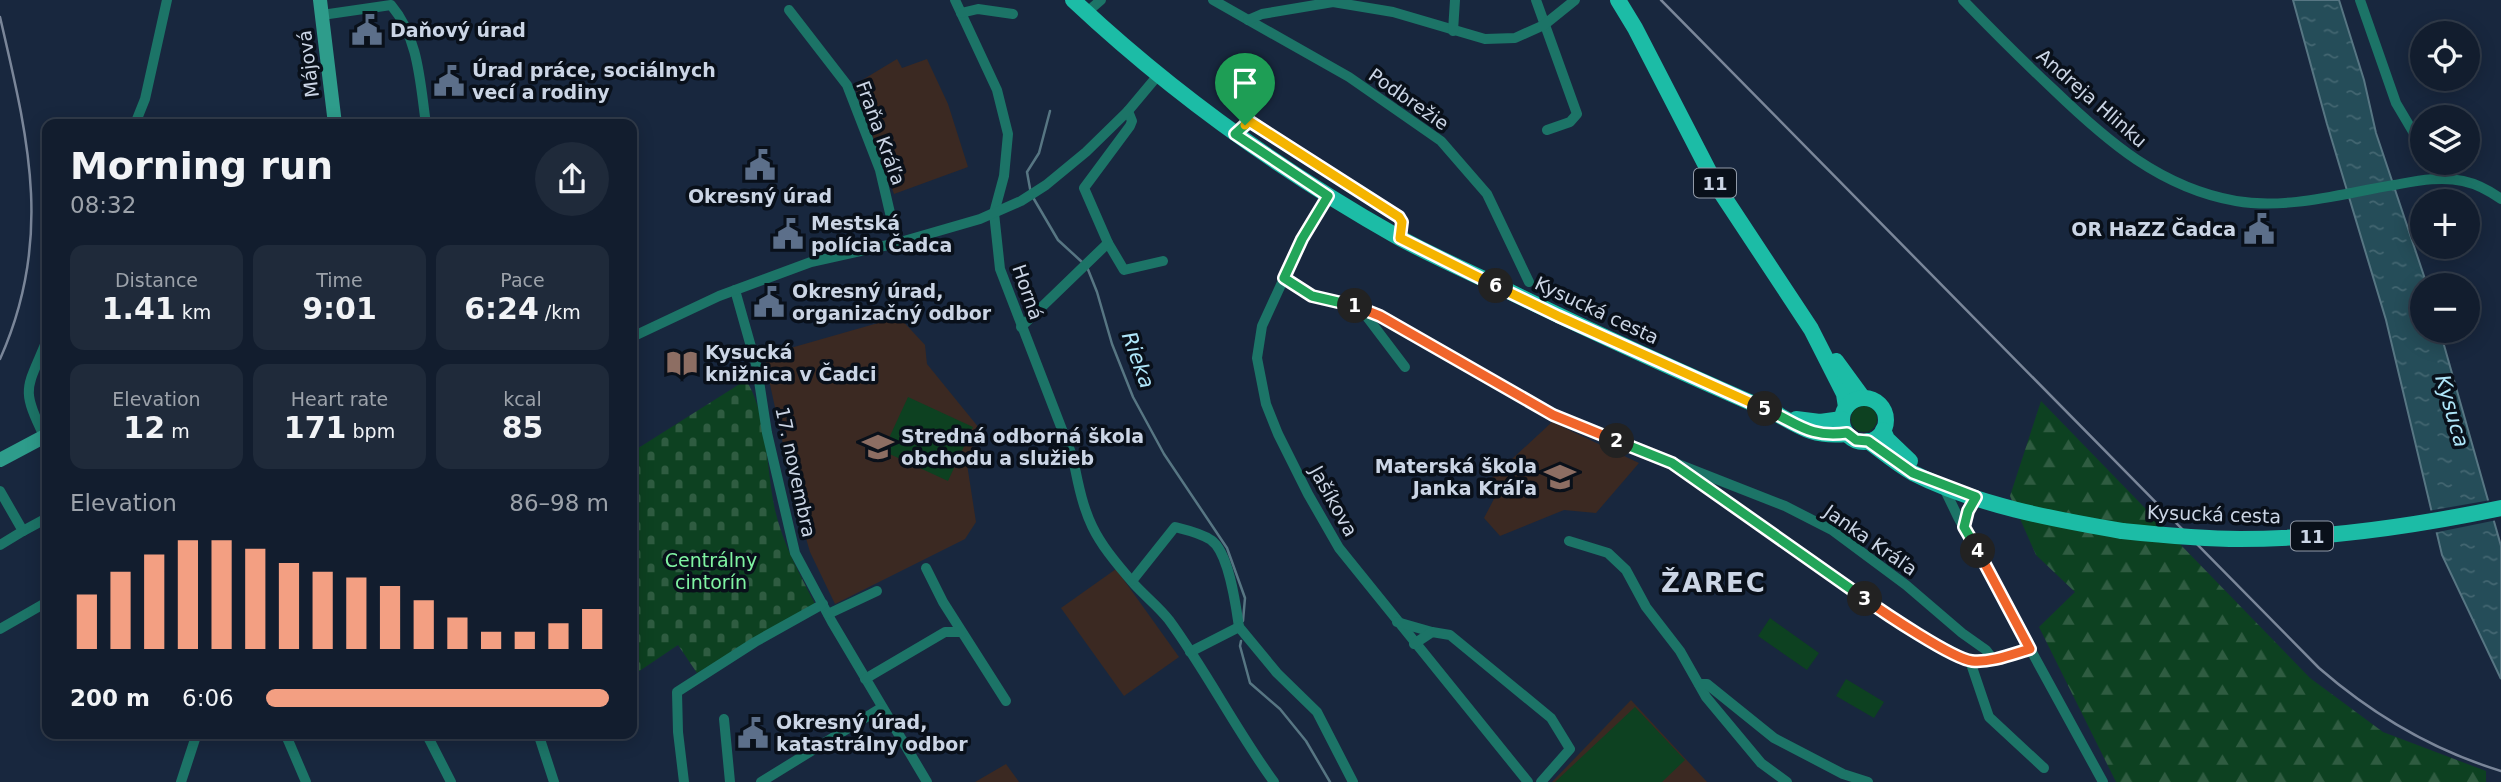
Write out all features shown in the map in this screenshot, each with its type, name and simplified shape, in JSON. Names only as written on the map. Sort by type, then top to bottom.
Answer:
[{"type":"main road","name":"Májová","points":[[320,0],[334,119]]},
{"type":"main road","name":"Kysucká cesta","points":[[1073,0],[1158,74],[1235,134],[1328,196],[1400,238],[1558,316],[1777,414],[1814,434],[1826,436],[1845,420],[1850,402],[1863,398],[1876,401],[1884,411],[1883,430],[1894,447],[1936,482]]},
{"type":"main road","name":"11","points":[[1618,0],[1716,185],[1811,329],[1863,398]]},
{"type":"main road","name":"11","points":[[1811,329],[1844,394],[1845,420]]},
{"type":"main road","name":"Kysucká cesta","points":[[1845,420],[1856,440],[1868,441],[1899,465],[1936,482],[1976,497],[2050,517],[2122,531],[2237,539],[2295,538],[2415,524],[2501,508]]},
{"type":"main road","points":[[1868,441],[1883,430]]},
{"type":"main road","points":[[0,460],[42,437]]},
{"type":"street","points":[[137,119],[145,99],[167,0]]},
{"type":"street","name":"Horná","points":[[955,0],[997,90],[1008,134],[1004,176],[994,213],[1000,269],[1069,445],[1088,522],[1107,553],[1167,617],[1274,782]]},
{"type":"street","points":[[1086,13],[1101,0]]},
{"type":"street","name":"Podbrežie","points":[[1213,0],[1349,77],[1441,141],[1487,194],[1529,282]]},
{"type":"street","points":[[1453,31],[1455,0]]},
{"type":"street","points":[[1536,0],[1577,114],[1570,122],[1547,130]]},
{"type":"street","points":[[1248,20],[1262,14],[1333,1],[1393,12],[1485,39],[1515,38],[1544,25],[1575,0]]},
{"type":"street","name":"Andreja Hlinku","points":[[1963,0],[2009,48],[2124,153],[2157,174],[2188,188],[2240,202],[2287,202],[2441,179],[2464,181],[2501,199]]},
{"type":"street","points":[[2360,0],[2396,103],[2410,127]]},
{"type":"street","points":[[322,15],[391,5],[400,17],[415,54],[425,119]]},
{"type":"street","points":[[961,13],[978,9],[1013,14]]},
{"type":"street","name":"Fraňa Kráľa","points":[[789,10],[847,85],[880,170],[897,243]]},
{"type":"street","points":[[637,335],[735,290],[811,262],[897,243],[994,213],[1021,201],[1046,185],[1086,152],[1128,111],[1158,74]]},
{"type":"street","points":[[1232,89],[1249,121],[1399,217],[1402,222],[1400,238]]},
{"type":"street","points":[[1128,111],[1132,121],[1130,126],[1084,188],[1108,243],[1124,270],[1163,261]]},
{"type":"street","points":[[1235,134],[1249,121]]},
{"type":"street","points":[[2438,175],[2441,179]]},
{"type":"street","name":"Jašíkova","points":[[1328,196],[1302,239],[1262,326],[1258,347],[1260,379],[1266,404],[1308,495],[1339,548],[1528,782]]},
{"type":"street","points":[[1021,327],[1108,243]]},
{"type":"street","name":"Janka Kráľa","points":[[1284,278],[1312,296],[1361,308],[1380,316],[1553,415],[1784,506],[1832,530],[1904,584],[1986,650],[1993,659]]},
{"type":"street","name":"17. novembra","points":[[735,290],[757,368],[767,433],[795,553],[881,708],[928,782]]},
{"type":"street","points":[[1361,308],[1405,368]]},
{"type":"street","points":[[42,352],[28,386],[27,399],[42,428]]},
{"type":"street","name":"Janka Kráľa","points":[[1672,463],[1870,603],[1929,640],[1969,661]]},
{"type":"street","points":[[1936,482],[1964,527],[2103,782]]},
{"type":"street","points":[[0,491],[23,531]]},
{"type":"street","points":[[1964,527],[1968,511],[1976,497]]},
{"type":"street","points":[[0,545],[42,521]]},
{"type":"street","points":[[1132,581],[1175,527],[1213,541],[1224,558],[1236,601],[1239,627],[1278,673],[1317,712],[1353,782]]},
{"type":"street","points":[[1569,541],[1608,553],[1626,570],[1646,607],[1680,651],[1706,697],[1761,763],[1787,782]]},
{"type":"street","points":[[926,568],[961,632],[1006,701]]},
{"type":"street","points":[[684,782],[678,732],[677,692],[734,655],[825,609],[877,591]]},
{"type":"street","points":[[0,629],[42,605]]},
{"type":"street","points":[[1397,622],[1450,635],[1550,718],[1570,749],[1541,782]]},
{"type":"street","points":[[1189,652],[1239,627]]},
{"type":"street","points":[[865,679],[945,632],[961,632]]},
{"type":"street","points":[[1415,644],[1432,632]]},
{"type":"street","points":[[2030,649],[1993,659],[1969,661],[1989,717],[2044,768]]},
{"type":"street","points":[[1699,684],[1707,684],[1774,738],[1843,774],[1868,782]]},
{"type":"street","points":[[761,782],[881,708]]},
{"type":"street","points":[[724,719],[730,782]]},
{"type":"street","points":[[181,782],[195,739]]},
{"type":"street","points":[[288,739],[306,782]]},
{"type":"street","points":[[429,739],[451,782]]},
{"type":"street","points":[[540,739],[554,782]]},
{"type":"shaded area","points":[[897,59],[902,68],[927,59],[948,104],[968,167],[894,194],[854,85]]},
{"type":"shaded area","name":"Stredná odborná škola obchodu a služieb","points":[[899,317],[925,345],[927,364],[979,428],[967,464],[976,522],[965,539],[835,604],[810,552],[796,504],[766,366],[766,355]]},
{"type":"shaded area","name":"Materská škola Janka Kráľa","points":[[1552,422],[1639,463],[1596,513],[1564,510],[1500,536],[1484,518],[1495,497],[1484,485]]},
{"type":"shaded area","points":[[1116,569],[1179,657],[1124,696],[1061,608]]},
{"type":"shaded area","points":[[1631,700],[1707,782],[1552,782]]},
{"type":"shaded area","points":[[1006,764],[1019,782],[975,782]]},
{"type":"green space","name":"Centrálny cintorín","points":[[746,380],[759,409],[778,523],[815,604],[697,673],[678,645],[637,673],[637,449]]},
{"type":"green space","points":[[908,397],[973,427],[948,481],[883,451]]},
{"type":"green space","points":[[2041,401],[2310,678],[2383,732],[2486,771],[2486,782],[2116,782],[2039,627],[2075,592],[2036,555],[2010,496]]},
{"type":"green space","points":[[1864,406],[1873,410],[1877,419],[1873,428],[1864,432],[1855,428],[1851,419],[1855,410]]},
{"type":"green space","points":[[1770,618],[1819,653],[1807,670],[1758,636]]},
{"type":"green space","points":[[1846,679],[1884,702],[1874,718],[1836,696]]},
{"type":"green space","points":[[1635,707],[1685,760],[1662,782],[1555,782]]},
{"type":"water","name":"Kysuca","points":[[2293,0],[2339,0],[2364,80],[2376,133],[2410,234],[2410,259],[2418,259],[2423,273],[2410,273],[2410,343],[2443,343],[2501,546],[2501,679],[2442,555],[2386,320]]},
{"type":"pier","points":[[2491,500],[2497,520],[2433,533],[2428,511]]},
{"type":"waterway","name":"Rieka","points":[[1050,111],[1039,153],[1027,172],[1031,194],[1058,240],[1082,262]]},
{"type":"waterway","name":"Rieka","points":[[1087,267],[1112,344],[1133,397],[1164,454],[1227,548],[1245,598],[1243,621]]},
{"type":"waterway","name":"Rieka","points":[[1241,641],[1250,683],[1280,709],[1306,741],[1330,782]]},
{"type":"railway","points":[[1661,0],[2319,668],[2361,701],[2404,729],[2451,753],[2501,771]]},
{"type":"railway","points":[[0,17],[27,147],[31,188],[27,272],[17,315],[0,359]]},
{"type":"place","name":"Daňový úrad","points":[[367,30]]},
{"type":"place","name":"Úrad práce, sociálnych vecí a rodiny","points":[[449,81]]},
{"type":"place","name":"Okresný úrad","points":[[760,165]]},
{"type":"place","name":"OR HaZZ Čadca","points":[[2259,229]]},
{"type":"place","name":"Mestská polícia Čadca","points":[[788,234]]},
{"type":"place","name":"Okresný úrad, organizačný odbor","points":[[769,302]]},
{"type":"place","name":"Kysucká knižnica v Čadci","points":[[682,363]]},
{"type":"place","name":"Stredná odborná škola obchodu a služieb","points":[[878,447]]},
{"type":"place","name":"Materská škola Janka Kráľa","points":[[1560,477]]},
{"type":"place","name":"Okresný úrad, katastrálny odbor","points":[[753,733]]},
{"type":"district","name":"ŽAREC","points":[[1714,583]]},
{"type":"route","points":[[1249,121],[1399,217],[1402,222],[1400,238],[1558,316],[1777,414],[1814,434],[1826,436],[1847,433],[1856,440],[1868,441],[1913,473],[1976,497],[1968,511],[1964,527],[2030,649],[1993,659],[1969,661],[1929,640],[1870,603],[1672,463],[1553,415],[1380,316],[1344,302],[1312,296],[1284,278],[1302,239],[1328,196],[1235,134],[1245,125],[1249,121]]}]
